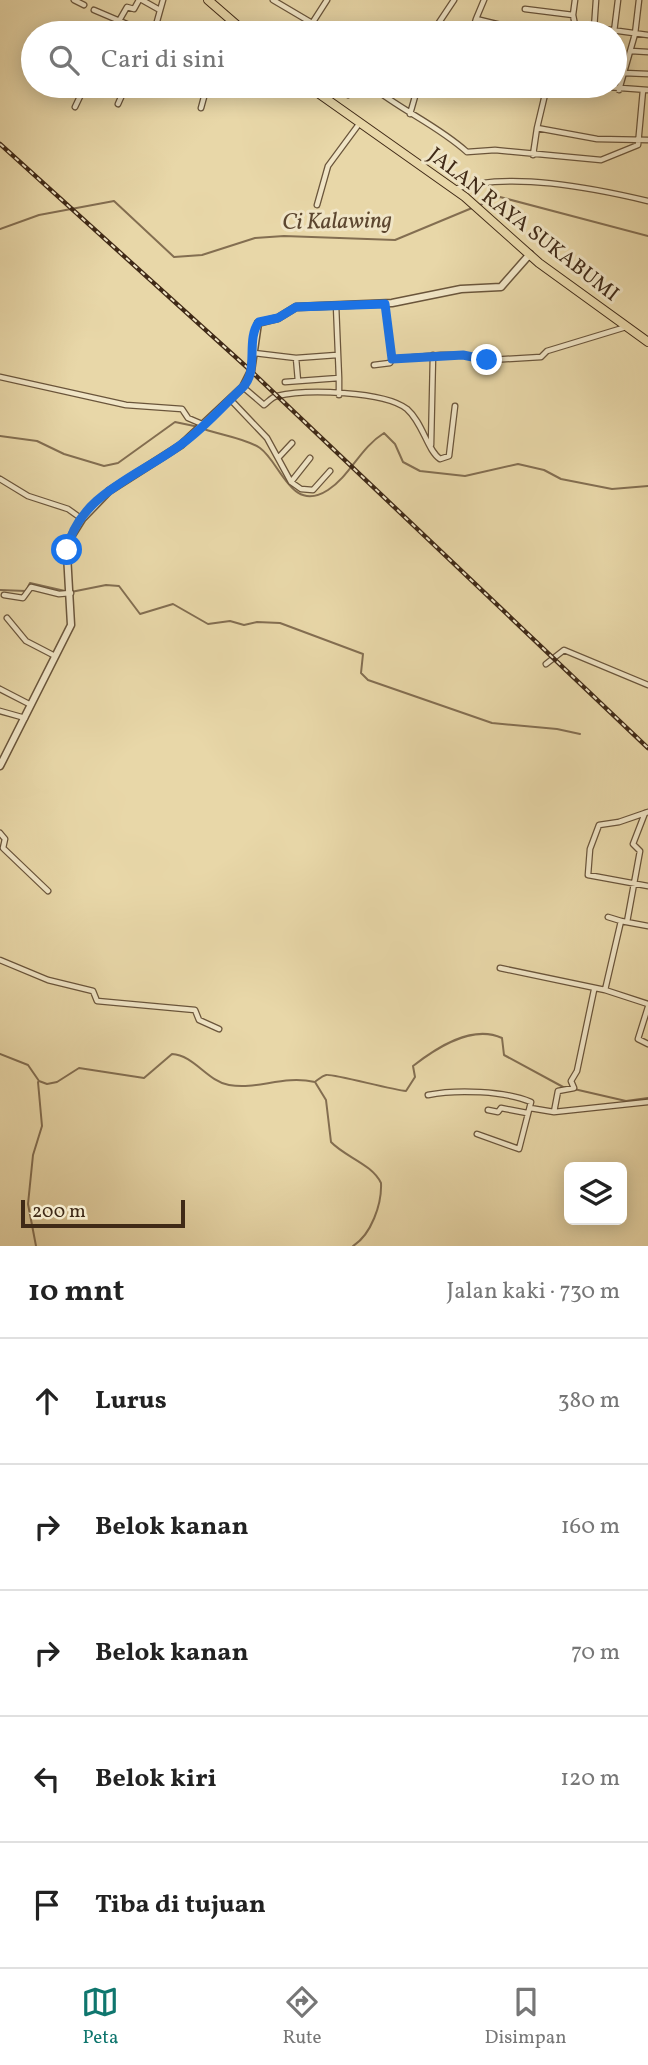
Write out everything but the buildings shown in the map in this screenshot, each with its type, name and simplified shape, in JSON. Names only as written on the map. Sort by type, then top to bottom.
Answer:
[{"type":"highway","points":[[208,0],[231,21]]},
{"type":"highway","name":"JALAN RAYA SUKABUMI","points":[[324,98],[465,197],[530,254],[648,342]]},
{"type":"street","points":[[74,0],[84,5]]},
{"type":"street","points":[[120,19],[127,6],[134,9],[141,0],[158,9]]},
{"type":"street","points":[[156,21],[158,9],[163,0]]},
{"type":"street","points":[[313,21],[327,0]]},
{"type":"street","points":[[440,21],[454,0]]},
{"type":"street","points":[[485,0],[477,19],[485,21]]},
{"type":"street","points":[[574,21],[575,0]]},
{"type":"street","points":[[595,21],[596,0]]},
{"type":"street","points":[[615,21],[618,0]]},
{"type":"street","points":[[627,64],[635,34],[639,0]]},
{"type":"street","points":[[273,1],[308,21]]},
{"type":"street","points":[[525,9],[573,15]]},
{"type":"street","points":[[94,10],[124,21]]},
{"type":"street","points":[[627,33],[648,35]]},
{"type":"street","points":[[631,51],[648,52]]},
{"type":"street","points":[[627,73],[648,74]]},
{"type":"street","points":[[388,98],[410,114],[428,121],[467,152],[495,150],[606,159],[633,150],[640,140],[646,90],[627,90]]},
{"type":"street","points":[[75,107],[79,98]]},
{"type":"street","points":[[118,104],[121,98]]},
{"type":"street","points":[[201,108],[204,98]]},
{"type":"street","points":[[410,114],[415,98]]},
{"type":"street","points":[[533,155],[544,98]]},
{"type":"street","points":[[317,205],[328,166],[359,124]]},
{"type":"street","points":[[537,128],[597,139],[648,140]]},
{"type":"street","points":[[454,190],[482,183],[559,185],[648,201]]},
{"type":"street","points":[[0,766],[72,623],[67,550],[82,519],[114,486],[181,445],[243,387],[251,371],[255,330],[259,322],[278,318],[292,308],[336,304],[385,304],[461,289],[502,286],[530,254]]},
{"type":"street","points":[[336,304],[340,395]]},
{"type":"street","points":[[385,304],[392,359]]},
{"type":"street","points":[[374,365],[390,363],[392,359],[433,355],[463,355],[490,360],[541,357],[545,352],[586,337],[627,326]]},
{"type":"street","points":[[253,353],[296,358],[337,355]]},
{"type":"street","points":[[431,445],[433,355]]},
{"type":"street","points":[[296,358],[298,381]]},
{"type":"street","points":[[0,377],[126,405],[182,410],[188,418],[202,424]]},
{"type":"street","points":[[285,382],[339,377]]},
{"type":"street","points":[[243,387],[264,405],[274,396],[281,395],[340,395],[375,397],[401,406],[416,418],[437,458],[448,457],[455,406]]},
{"type":"street","points":[[230,399],[263,433],[291,482],[301,489],[313,490],[330,471]]},
{"type":"street","points":[[279,457],[292,443]]},
{"type":"street","points":[[291,482],[310,458]]},
{"type":"street","points":[[0,479],[29,496],[72,511],[82,519]]},
{"type":"street","points":[[4,595],[23,598],[31,587],[59,594],[71,592]]},
{"type":"street","points":[[7,618],[26,641],[55,656]]},
{"type":"street","points":[[546,664],[562,650],[648,685]]},
{"type":"street","points":[[0,689],[31,705]]},
{"type":"street","points":[[0,711],[25,718]]},
{"type":"street","points":[[646,813],[619,822],[601,824],[590,849],[588,876],[648,886]]},
{"type":"street","points":[[605,990],[640,850],[633,844],[646,813]]},
{"type":"street","points":[[0,833],[5,839],[3,848],[48,891]]},
{"type":"street","points":[[608,917],[648,926]]},
{"type":"street","points":[[0,960],[48,981],[93,991],[97,1002],[195,1010],[199,1020],[219,1029]]},
{"type":"street","points":[[499,968],[594,990],[605,990],[648,1006],[638,1039],[648,1044]]},
{"type":"street","points":[[554,1112],[558,1091],[573,1088],[571,1081],[577,1071],[594,990]]},
{"type":"street","points":[[428,1096],[449,1092],[494,1093],[528,1100],[529,1110],[519,1149],[477,1135]]},
{"type":"street","points":[[488,1110],[498,1112],[501,1108],[554,1112],[648,1102]]},
{"type":"waterway","name":"Ci Kalawing","points":[[480,205],[500,197],[648,236]]},
{"type":"waterway","name":"Ci Kalawing","points":[[0,229],[39,215],[114,201],[174,257],[202,255],[255,238],[284,236],[395,240],[472,208]]},
{"type":"waterway","points":[[0,436],[37,441],[64,454],[104,466],[118,463],[175,422],[199,427]]},
{"type":"waterway","points":[[204,429],[260,448],[288,484],[305,496],[315,496],[336,484],[368,446],[384,433],[395,444],[403,462],[420,471],[465,476],[518,464],[544,470],[561,479],[612,489],[648,486]]},
{"type":"waterway","points":[[28,587],[30,583],[65,591]]},
{"type":"waterway","points":[[71,592],[106,585],[119,586],[140,614],[173,604],[208,624],[230,621],[244,625],[257,622],[280,623],[363,654],[361,673],[368,680],[492,723],[557,729],[580,734]]},
{"type":"waterway","points":[[0,590],[26,591]]},
{"type":"waterway","points":[[316,1081],[330,1075],[406,1091],[415,1077],[413,1066],[432,1052],[467,1036],[491,1034],[502,1038],[504,1055],[565,1088]]},
{"type":"waterway","points":[[0,1054],[28,1065],[39,1081],[47,1084],[57,1082],[79,1068],[144,1078],[172,1054],[180,1055],[214,1079],[229,1085],[250,1086],[292,1080],[315,1082],[326,1100],[331,1142],[365,1166],[381,1183],[380,1200],[374,1218],[365,1234],[353,1246]]},
{"type":"waterway","points":[[36,1246],[28,1204],[33,1155],[42,1126],[38,1082]]},
{"type":"waterway","points":[[574,1089],[626,1101],[648,1098]]},
{"type":"railway","points":[[0,144],[251,371],[648,748]]},
{"type":"route","points":[[67,550],[82,519],[109,491],[181,445],[243,387],[251,371],[255,330],[259,322],[278,318],[296,307],[385,304],[392,359],[463,355],[487,360]]}]
